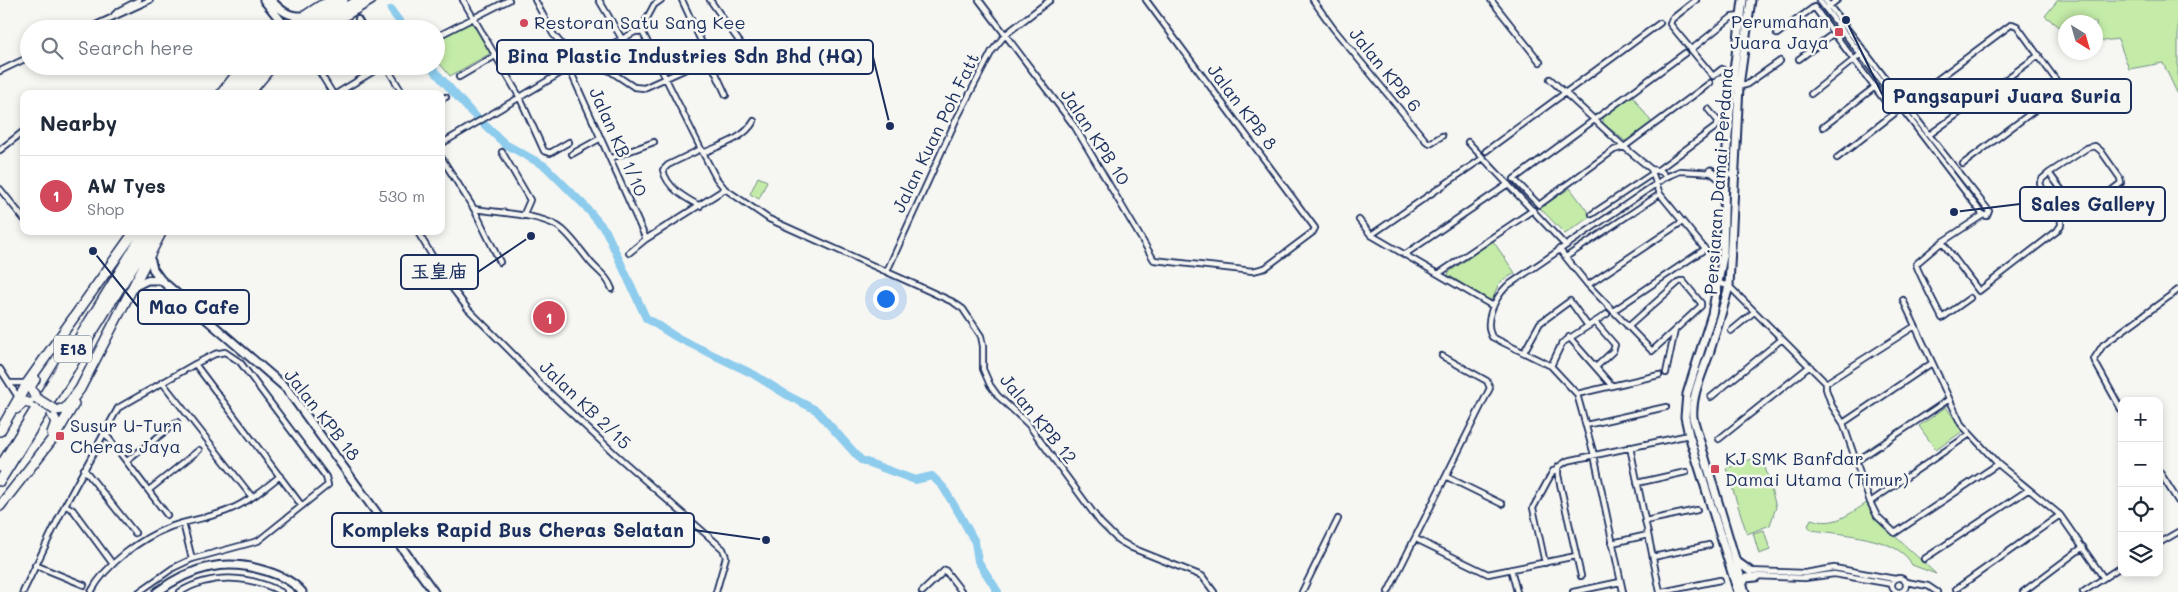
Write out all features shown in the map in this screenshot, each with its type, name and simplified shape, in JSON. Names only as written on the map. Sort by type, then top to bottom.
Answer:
[{"type":"highway","points":[[298,20],[320,6],[335,0]]},
{"type":"highway","points":[[312,20],[342,0]]},
{"type":"highway","points":[[326,20],[359,0]]},
{"type":"highway","points":[[337,20],[371,0]]},
{"type":"highway","points":[[225,90],[236,75]]},
{"type":"highway","points":[[235,90],[246,75]]},
{"type":"highway","points":[[244,90],[257,75]]},
{"type":"highway","points":[[252,90],[265,75]]},
{"type":"highway","points":[[0,431],[28,382],[132,235]]},
{"type":"highway","name":"E18","points":[[0,467],[144,235]]},
{"type":"highway","name":"E18","points":[[0,482],[153,235]]},
{"type":"highway","points":[[0,506],[66,419],[160,235]]},
{"type":"highway","points":[[128,297],[137,285],[165,235]]},
{"type":"highway","points":[[35,401],[30,387],[48,356]]},
{"type":"highway","points":[[53,412],[66,409],[70,405],[89,373]]},
{"type":"highway","points":[[0,431],[18,405],[24,402],[35,401],[53,412],[56,422],[55,428],[34,463]]},
{"type":"main road","points":[[264,0],[279,20]]},
{"type":"main road","points":[[271,0],[280,10],[288,15],[304,16]]},
{"type":"main road","name":"Persiaran Damai Perdana","points":[[1736,592],[1735,571],[1693,418],[1692,406],[1722,316],[1728,286],[1729,173],[1743,0]]},
{"type":"main road","name":"Persiaran Damai Perdana","points":[[1745,592],[1735,571],[1689,435],[1684,410],[1689,386],[1712,314],[1723,256],[1725,182],[1729,173],[1726,164],[1736,86],[1751,0]]},
{"type":"main road","points":[[1725,182],[1711,171],[1726,164]]},
{"type":"main road","name":"Jalan KPB 18","points":[[150,261],[161,280],[286,388],[434,592]]},
{"type":"main road","points":[[137,285],[147,280],[161,280]]},
{"type":"main road","points":[[1689,386],[1694,384],[1697,390]]},
{"type":"main road","points":[[157,592],[175,579],[192,572],[227,564],[240,564],[272,573],[298,587],[302,592]]},
{"type":"main road","points":[[1735,571],[1753,574]]},
{"type":"main road","name":"Persiaran Damai Perdana","points":[[1735,571],[1730,578],[1736,592]]},
{"type":"main road","points":[[1742,584],[1746,578],[1753,574]]},
{"type":"street","points":[[104,20],[140,0]]},
{"type":"street","points":[[114,15],[120,15],[150,0]]},
{"type":"street","points":[[463,0],[519,96],[544,151],[550,153],[569,142]]},
{"type":"street","points":[[445,32],[500,2],[509,0]]},
{"type":"street","points":[[535,0],[553,34],[570,54],[610,71],[638,88],[644,88],[741,44],[710,0]]},
{"type":"street","points":[[599,0],[622,40]]},
{"type":"street","points":[[587,60],[593,54],[642,32],[654,5],[661,0]]},
{"type":"street","points":[[682,0],[726,95]]},
{"type":"street","name":"Jalan KPB 10","points":[[979,0],[1075,127],[1154,260]]},
{"type":"street","name":"Jalan Kuan Poh Fatt","points":[[887,271],[931,171],[992,51],[1006,34],[1050,0]]},
{"type":"street","name":"Jalan KPB 8","points":[[1146,0],[1315,230],[1265,268],[1259,270],[1154,260]]},
{"type":"street","name":"Jalan KPB 6","points":[[1313,0],[1333,28],[1426,141],[1430,143],[1442,136]]},
{"type":"street","points":[[1491,0],[1540,62]]},
{"type":"street","points":[[1696,0],[1672,19],[1670,24],[1713,76],[1722,69]]},
{"type":"street","points":[[1819,0],[1828,7]]},
{"type":"street","points":[[1825,0],[1900,109],[1983,216]]},
{"type":"street","points":[[1828,7],[1837,0]]},
{"type":"street","points":[[1777,34],[1814,7],[1894,114]]},
{"type":"street","points":[[1692,49],[1732,17],[1749,17]]},
{"type":"street","points":[[1486,151],[1660,23]]},
{"type":"street","points":[[1914,97],[2012,24],[2017,26],[2074,105]]},
{"type":"street","points":[[630,253],[646,239],[725,189],[716,178],[642,32]]},
{"type":"street","points":[[1799,59],[1834,33]]},
{"type":"street","points":[[1685,53],[1514,179],[1539,205],[1614,150],[1624,147],[1710,83]]},
{"type":"street","points":[[1811,94],[1862,53]]},
{"type":"street","points":[[1862,53],[1990,213],[1942,242],[1918,260],[1916,264],[1917,272],[1926,284],[1942,318],[1970,298]]},
{"type":"street","name":"Jalan KB 1/10","points":[[570,54],[568,60],[569,68],[646,239]]},
{"type":"street","points":[[1928,135],[2039,55]]},
{"type":"street","points":[[459,77],[495,56]]},
{"type":"street","points":[[0,71],[20,61]]},
{"type":"street","points":[[1736,86],[1746,85],[1780,61]]},
{"type":"street","points":[[445,142],[569,68]]},
{"type":"street","points":[[322,75],[331,90]]},
{"type":"street","points":[[341,90],[368,75]]},
{"type":"street","points":[[390,75],[400,90]]},
{"type":"street","points":[[1550,79],[1651,171],[1660,194],[1705,249],[1613,311]]},
{"type":"street","points":[[1824,127],[1875,87]]},
{"type":"street","points":[[1963,164],[2063,89]]},
{"type":"street","points":[[1592,214],[1651,171],[1658,170],[1717,126],[1718,121],[1708,109]]},
{"type":"street","points":[[1837,158],[1900,109]]},
{"type":"street","points":[[700,206],[679,193],[666,177],[663,170],[668,165],[741,136],[750,128],[754,121]]},
{"type":"street","points":[[0,150],[20,134]]},
{"type":"street","points":[[572,154],[601,138]]},
{"type":"street","points":[[611,158],[654,142]]},
{"type":"street","points":[[1468,142],[1566,245]]},
{"type":"street","points":[[1942,242],[1976,290],[1980,290],[2057,232],[2061,225],[2059,212],[2040,183],[2049,173],[2087,148],[2095,146],[2101,151],[2120,178],[2121,183],[2084,212],[2079,213],[2049,173]]},
{"type":"street","points":[[502,152],[530,200],[523,216]]},
{"type":"street","points":[[1371,236],[1483,158]]},
{"type":"street","points":[[445,163],[474,209],[500,262]]},
{"type":"street","points":[[1658,170],[1666,177]]},
{"type":"street","points":[[1623,592],[1594,455],[1577,394],[1551,366],[1492,337],[1488,326],[1493,306],[1507,286],[1666,177],[1680,171],[1729,173]]},
{"type":"street","points":[[1404,255],[1508,184]]},
{"type":"street","points":[[0,189],[20,214]]},
{"type":"street","name":"Jalan KPB 12","points":[[725,189],[769,220],[887,271],[963,309],[981,336],[983,346],[982,369],[990,385],[998,396],[1028,424],[1064,471],[1085,503],[1110,532],[1132,548],[1202,576],[1214,592]]},
{"type":"street","points":[[1566,257],[1660,194]]},
{"type":"street","points":[[474,209],[523,216],[547,222],[562,229],[594,266],[604,273],[612,289]]},
{"type":"street","points":[[1438,274],[1533,210]]},
{"type":"street","points":[[1359,220],[1371,236],[1493,306]]},
{"type":"street","points":[[1588,285],[1682,222]]},
{"type":"street","name":"Jalan KB 2/15","points":[[419,235],[452,288],[468,309],[558,401],[723,549],[726,557],[716,592]]},
{"type":"street","points":[[1559,249],[1588,285],[1628,327],[1652,351],[1701,304],[1683,281],[1680,281],[1628,327]]},
{"type":"street","points":[[1718,283],[1728,286],[1826,383],[1826,389],[1832,406],[1843,423],[1870,502],[1877,516],[1895,533],[1998,464]]},
{"type":"street","points":[[2118,404],[2096,364],[2094,359],[2096,353],[2102,345],[2178,290]]},
{"type":"street","points":[[1903,300],[1948,400],[1961,424],[1998,464],[2060,515],[2103,577]]},
{"type":"street","points":[[1524,352],[1540,323],[1570,301],[1588,326]]},
{"type":"street","points":[[1731,331],[1754,312]]},
{"type":"street","points":[[1551,366],[1562,343],[1569,336],[1607,314]]},
{"type":"street","points":[[1595,322],[1614,343],[1613,351],[1596,367]]},
{"type":"street","points":[[1826,383],[1915,326]]},
{"type":"street","points":[[1666,373],[1676,330]]},
{"type":"street","points":[[1569,336],[1612,386]]},
{"type":"street","points":[[1711,397],[1782,339]]},
{"type":"street","points":[[23,592],[65,505],[118,408],[162,382],[220,352],[230,354],[240,362],[328,481],[325,488],[258,541],[192,559],[173,568],[139,592]]},
{"type":"street","points":[[1388,592],[1490,388],[1486,381],[1442,356]]},
{"type":"street","points":[[1843,423],[1932,363]]},
{"type":"street","points":[[196,364],[302,506]]},
{"type":"street","points":[[1719,438],[1810,366]]},
{"type":"street","points":[[0,369],[18,398]]},
{"type":"street","points":[[1577,394],[1659,375]]},
{"type":"street","points":[[10,383],[28,382]]},
{"type":"street","points":[[162,382],[252,497]]},
{"type":"street","points":[[1855,462],[1948,400]]},
{"type":"street","points":[[1586,425],[1666,407]]},
{"type":"street","points":[[127,461],[177,422]]},
{"type":"street","points":[[104,432],[166,515]]},
{"type":"street","points":[[1870,502],[1970,434]]},
{"type":"street","points":[[1545,562],[1533,508],[1553,471],[1567,461],[1689,435]]},
{"type":"street","points":[[1630,447],[1661,592],[1720,580]]},
{"type":"street","points":[[149,490],[199,450]]},
{"type":"street","points":[[1558,468],[1581,576]]},
{"type":"street","points":[[84,469],[135,533]]},
{"type":"street","points":[[1637,483],[1686,472]]},
{"type":"street","points":[[92,592],[112,563],[148,539],[169,527],[227,511],[252,497],[280,476]]},
{"type":"street","points":[[1447,477],[1502,504]]},
{"type":"street","points":[[2163,478],[2178,502]]},
{"type":"street","points":[[1924,559],[2028,490]]},
{"type":"street","points":[[65,505],[73,510],[112,563]]},
{"type":"street","points":[[1645,521],[1697,510]]},
{"type":"street","points":[[1956,589],[2060,515]]},
{"type":"street","points":[[1302,592],[1338,520]]},
{"type":"street","points":[[183,523],[192,559]]},
{"type":"street","points":[[2163,541],[2178,532]]},
{"type":"street","points":[[1612,543],[1648,534]]},
{"type":"street","points":[[1416,539],[1488,574],[1576,556]]},
{"type":"street","points":[[1653,557],[1709,545]]},
{"type":"street","points":[[2023,592],[2083,547]]},
{"type":"street","points":[[35,565],[84,585]]},
{"type":"street","points":[[1735,571],[1753,574],[1805,573],[1834,568],[1894,581],[1900,578],[1906,585]]},
{"type":"street","points":[[2083,592],[2118,568]]},
{"type":"street","points":[[922,592],[944,570],[962,592]]},
{"type":"street","points":[[1511,570],[1516,592]]},
{"type":"street","points":[[180,592],[209,580],[239,578],[257,582],[280,592]]},
{"type":"street","points":[[1894,581],[1896,591],[1902,591],[1906,585],[1912,584],[1928,586],[1937,592]]},
{"type":"street","points":[[1573,592],[1620,582]]},
{"type":"green space","points":[[2058,0],[2178,0],[2178,95],[2163,63],[2129,69],[2118,39],[2103,41],[2103,15],[2058,15],[2058,26],[2045,16]]},
{"type":"green space","points":[[472,22],[491,53],[450,76],[445,70],[445,36]]},
{"type":"green space","points":[[1632,95],[1652,123],[1629,141],[1625,141],[1603,123],[1603,118]]},
{"type":"green space","points":[[758,177],[767,181],[759,199],[750,194]]},
{"type":"green space","points":[[1570,188],[1591,216],[1565,234],[1540,208]]},
{"type":"green space","points":[[1493,241],[1515,273],[1499,283],[1493,298],[1489,300],[1448,275],[1449,272]]},
{"type":"green space","points":[[1946,407],[1963,431],[1936,450],[1919,426]]},
{"type":"green space","points":[[1755,458],[1765,467],[1776,507],[1770,525],[1747,534],[1726,468]]},
{"type":"green space","points":[[1867,503],[1873,516],[1936,574],[1912,565],[1895,548],[1882,543],[1852,535],[1812,530],[1808,526],[1811,519],[1827,522],[1834,521]]},
{"type":"green space","points":[[1764,530],[1770,550],[1759,554],[1753,533]]},
{"type":"waterway","points":[[391,10],[398,20]]},
{"type":"waterway","points":[[438,75],[471,112],[505,144],[545,166],[584,205],[606,231],[646,318],[676,337],[753,374],[816,410],[861,460],[915,480],[932,476],[943,487],[960,515],[975,542],[978,561],[998,592]]},
{"type":"place","name":"Pangsapuri Juara Suria","points":[[1846,20]]},
{"type":"place","name":"Restoran Satu Sang Kee","points":[[524,23]]},
{"type":"place","name":"Perumahan Juara Jaya","points":[[1839,32]]},
{"type":"place","name":"Bina Plastic Industries Sdn Bhd (HQ)","points":[[890,126]]},
{"type":"place","name":"Sales Gallery","points":[[1954,212]]},
{"type":"place","name":"玉皇庙","points":[[531,236]]},
{"type":"place","name":"Mao Cafe","points":[[93,251]]},
{"type":"place","name":"AW Tyes","points":[[549,317]]},
{"type":"place","name":"Susur U-Turn Cheras Jaya","points":[[60,436]]},
{"type":"place","name":"KJ SMK Banfdar Damai Utama (Timur)","points":[[1715,469]]},
{"type":"place","name":"Kompleks Rapid Bus Cheras Selatan","points":[[766,540]]}]
